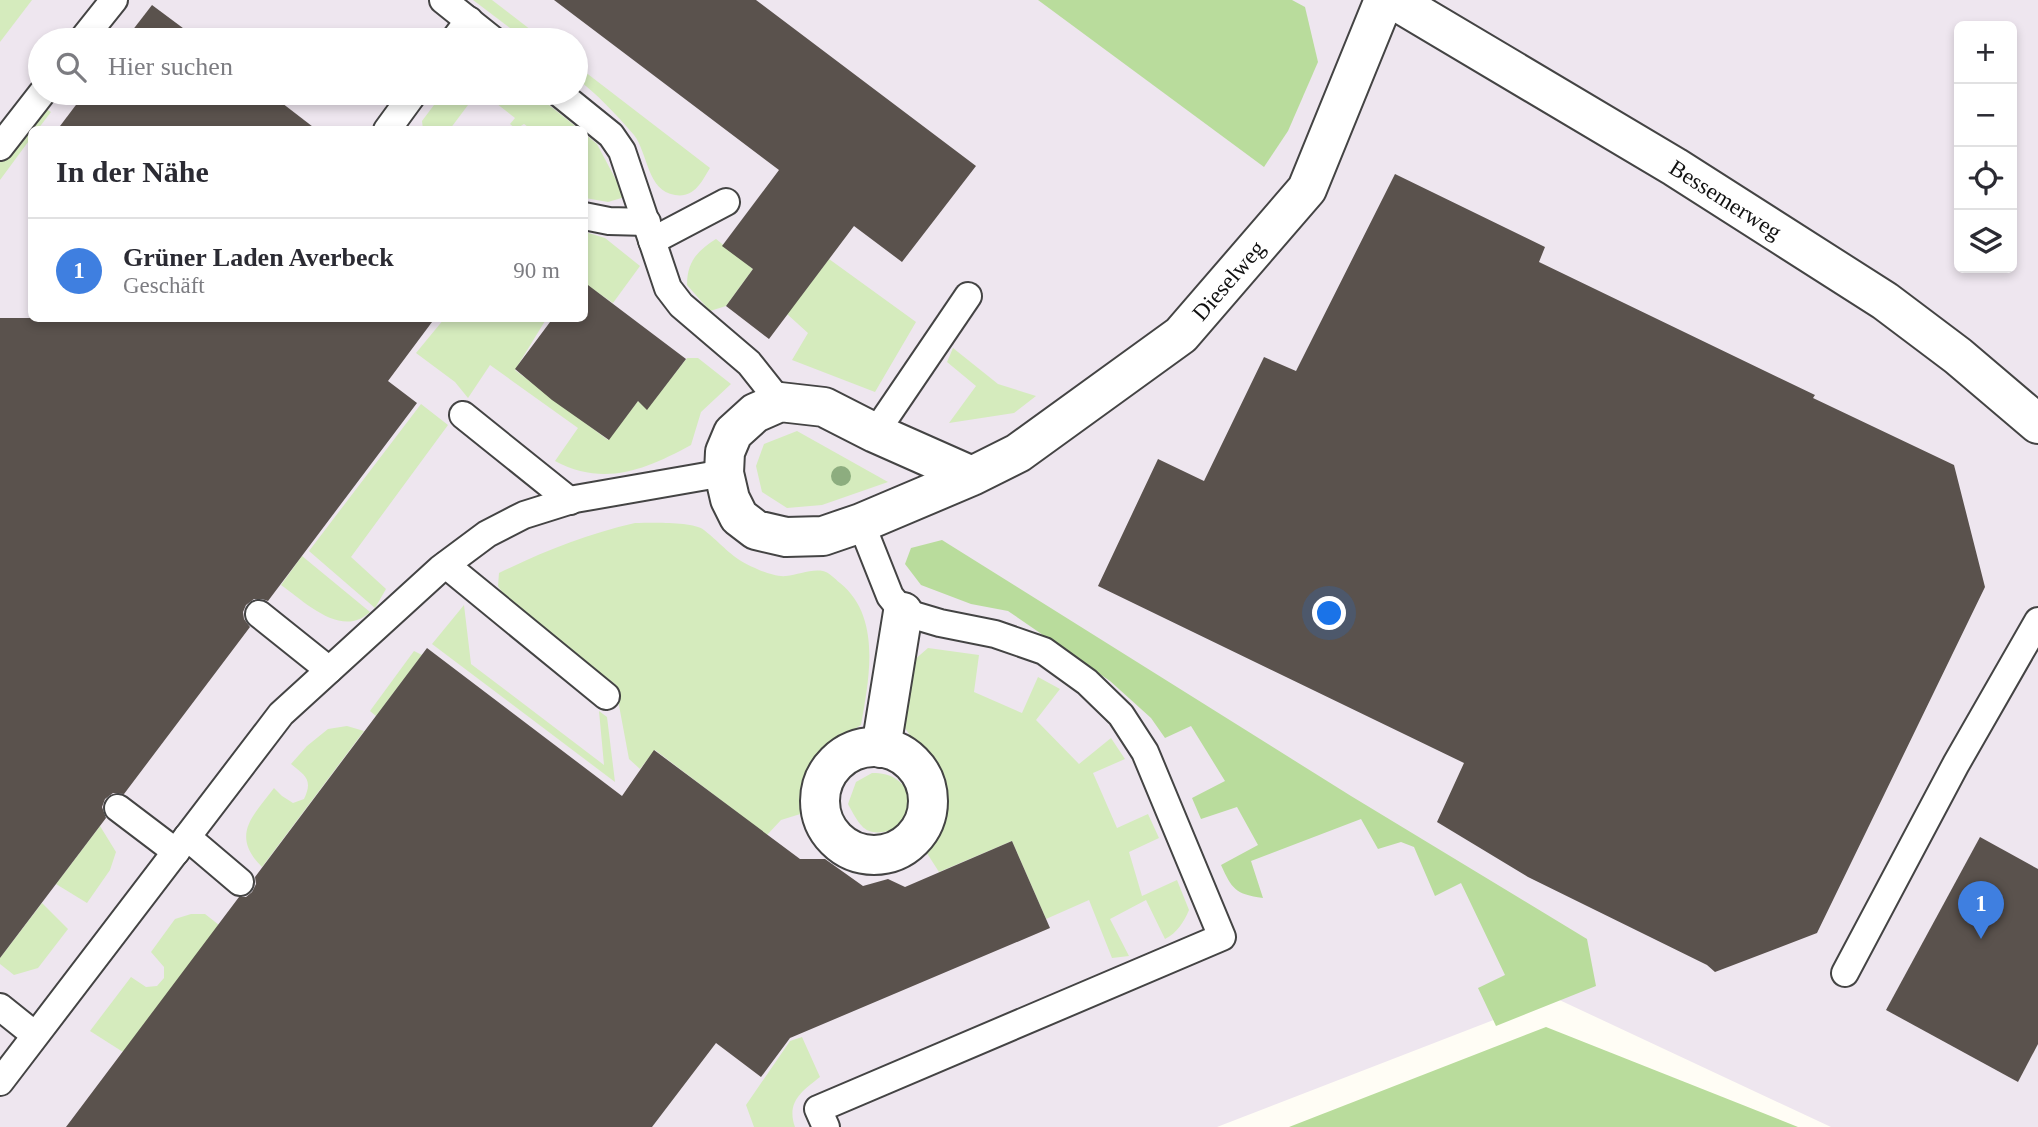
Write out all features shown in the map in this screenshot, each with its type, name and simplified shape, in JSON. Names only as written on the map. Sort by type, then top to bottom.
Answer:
[{"type":"street","name":"Dieselweg","points":[[780,402],[755,413],[733,433],[725,452],[724,473],[730,499],[739,517],[756,530],[786,537],[823,536],[862,523],[972,476],[1018,453],[1181,335],[1307,189],[1384,0]]},
{"type":"street","name":"Bessemerweg","points":[[1394,0],[1675,167],[1885,301],[1958,356],[2038,424]]},
{"type":"street","points":[[780,402],[824,407],[972,476]]},
{"type":"street","points":[[881,748],[903,611]]},
{"type":"lane","points":[[92,28],[114,0]]},
{"type":"lane","points":[[443,0],[460,28]]},
{"type":"lane","points":[[0,147],[33,105]]},
{"type":"lane","points":[[390,126],[405,105]]},
{"type":"lane","points":[[574,105],[611,135],[622,151],[667,288],[681,305],[749,363],[780,402]]},
{"type":"lane","points":[[588,217],[650,232],[726,202]]},
{"type":"lane","points":[[875,433],[968,296]]},
{"type":"lane","points":[[463,415],[570,501]]},
{"type":"lane","points":[[0,1082],[281,714],[446,565],[487,534],[524,514],[570,501],[724,473]]},
{"type":"lane","points":[[826,1127],[818,1109],[1222,936],[1145,752],[1121,715],[1087,682],[1044,651],[903,611],[890,596],[862,523]]},
{"type":"lane","points":[[446,565],[606,696]]},
{"type":"lane","points":[[259,614],[329,670]]},
{"type":"lane","points":[[1845,973],[1956,764],[2038,621]]},
{"type":"lane","points":[[118,808],[240,881]]},
{"type":"lane","points":[[0,1007],[36,1035]]},
{"type":"shaded area","points":[[0,0],[2038,0],[2038,1127],[1831,1127],[1553,997],[1217,1127],[0,1127]]},
{"type":"green space","points":[[0,0],[32,0],[0,42]]},
{"type":"green space","points":[[473,0],[492,0],[528,28],[510,28]]},
{"type":"green space","points":[[1038,0],[1292,0],[1305,7],[1318,62],[1288,131],[1264,167]]},
{"type":"green space","points":[[588,74],[710,168],[696,188],[687,194],[675,195],[659,186],[653,179],[634,135],[588,88]]},
{"type":"green space","points":[[434,105],[468,105],[452,126],[423,126],[422,121]]},
{"type":"green space","points":[[498,105],[549,105],[575,126],[512,126],[510,124],[515,118]]},
{"type":"green space","points":[[42,106],[51,112],[40,126],[28,126],[28,142],[0,180],[0,159]]},
{"type":"green space","points":[[588,136],[597,144],[625,197],[608,202],[588,199]]},
{"type":"green space","points":[[588,233],[605,238],[640,266],[613,303],[588,286]]},
{"type":"green space","points":[[716,239],[753,269],[726,306],[710,311],[687,285],[687,277],[694,258]]},
{"type":"green space","points":[[829,259],[916,322],[875,392],[792,360],[808,333],[787,314]]},
{"type":"green space","points":[[442,322],[544,322],[515,370],[608,440],[638,401],[647,409],[687,358],[698,358],[731,384],[701,412],[691,445],[641,468],[607,474],[590,473],[555,461],[578,428],[490,365],[468,398],[455,382],[416,353]]},
{"type":"green space","points":[[953,348],[998,384],[1036,396],[1014,413],[949,423],[976,386],[947,362]]},
{"type":"green space","points":[[421,404],[448,425],[351,557],[386,589],[375,608],[309,551]]},
{"type":"green space","points":[[797,431],[888,482],[822,505],[787,508],[762,492],[756,466],[764,444]]},
{"type":"green space","points":[[635,523],[671,523],[698,527],[740,560],[774,575],[825,572],[853,597],[862,613],[867,631],[869,669],[861,725],[839,741],[819,762],[812,777],[810,811],[781,820],[767,835],[655,750],[640,769],[629,759],[615,684],[511,605],[498,586],[499,573],[516,565],[583,538]]},
{"type":"green space","points":[[942,540],[1351,796],[1587,939],[1596,986],[1496,1026],[1478,988],[1505,975],[1461,883],[1435,896],[1414,847],[1401,842],[1378,849],[1361,819],[1251,861],[1263,898],[1240,892],[1228,880],[1221,865],[1258,845],[1237,807],[1201,819],[1192,798],[1225,781],[1191,726],[1165,738],[1151,718],[1110,681],[1008,611],[971,604],[921,585],[905,564],[911,548]]},
{"type":"green space","points":[[302,556],[370,612],[348,622],[336,620],[312,608],[281,585]]},
{"type":"green space","points":[[464,605],[471,664],[604,765],[599,711],[607,717],[615,782],[432,644]]},
{"type":"green space","points":[[928,648],[979,655],[974,692],[1022,713],[1038,677],[1060,689],[1036,720],[1079,764],[1111,738],[1125,759],[1093,773],[1117,828],[1148,814],[1159,838],[1129,852],[1142,896],[1177,880],[1189,910],[1173,934],[1165,939],[1146,900],[1110,919],[1129,956],[1112,958],[1089,900],[1046,919],[1012,841],[939,872],[923,847],[941,813],[943,791],[935,768],[903,725],[913,661]]},
{"type":"green space","points":[[414,651],[422,655],[376,716],[370,711]]},
{"type":"green space","points":[[347,726],[364,731],[262,867],[247,845],[246,835],[253,817],[274,788],[293,803],[304,799],[308,783],[301,772],[291,764],[328,729]]},
{"type":"green space","points":[[872,773],[894,778],[911,795],[908,813],[898,829],[879,832],[867,830],[848,804],[856,782]]},
{"type":"green space","points":[[100,826],[116,852],[110,870],[87,903],[56,884]]},
{"type":"green space","points":[[42,903],[68,929],[38,968],[14,975],[0,964],[0,958]]},
{"type":"green space","points":[[191,914],[205,914],[219,925],[123,1052],[90,1031],[131,977],[146,987],[157,986],[164,978],[164,967],[151,952],[175,919]]},
{"type":"green space","points":[[1546,1027],[1798,1127],[1289,1127]]},
{"type":"green space","points":[[802,1037],[820,1077],[802,1092],[794,1104],[795,1127],[754,1127],[746,1105],[790,1041]]},
{"type":"building","points":[[554,0],[756,0],[976,166],[902,262],[854,226],[769,339],[726,306],[753,269],[722,246],[779,170]]},
{"type":"building","points":[[152,5],[183,28],[134,28]]},
{"type":"building","points":[[76,105],[285,105],[312,126],[60,126]]},
{"type":"building","points":[[1395,174],[1545,247],[1539,262],[1954,465],[1985,587],[1817,933],[1715,972],[1707,965],[1528,877],[1437,822],[1464,763],[1098,586],[1158,459],[1204,481],[1264,357],[1296,371]]},
{"type":"building","points":[[588,285],[686,359],[647,410],[638,401],[609,440],[552,400],[515,369],[550,322],[588,322]]},
{"type":"building","points":[[0,318],[28,318],[28,322],[432,322],[388,381],[417,403],[268,601],[254,599],[246,605],[244,619],[250,627],[124,794],[113,793],[105,799],[102,807],[106,818],[0,958]]},
{"type":"building","points":[[427,648],[622,796],[654,750],[800,859],[825,859],[863,886],[888,879],[905,887],[1012,841],[1050,928],[790,1038],[761,1077],[716,1043],[652,1127],[66,1127],[239,897],[246,897],[252,892],[256,884],[255,877]]},
{"type":"building","points":[[1980,837],[2038,869],[2038,1044],[2018,1082],[1886,1010]]},
{"type":"place","name":"Grüner Laden Averbeck","points":[[1981,939]]}]
